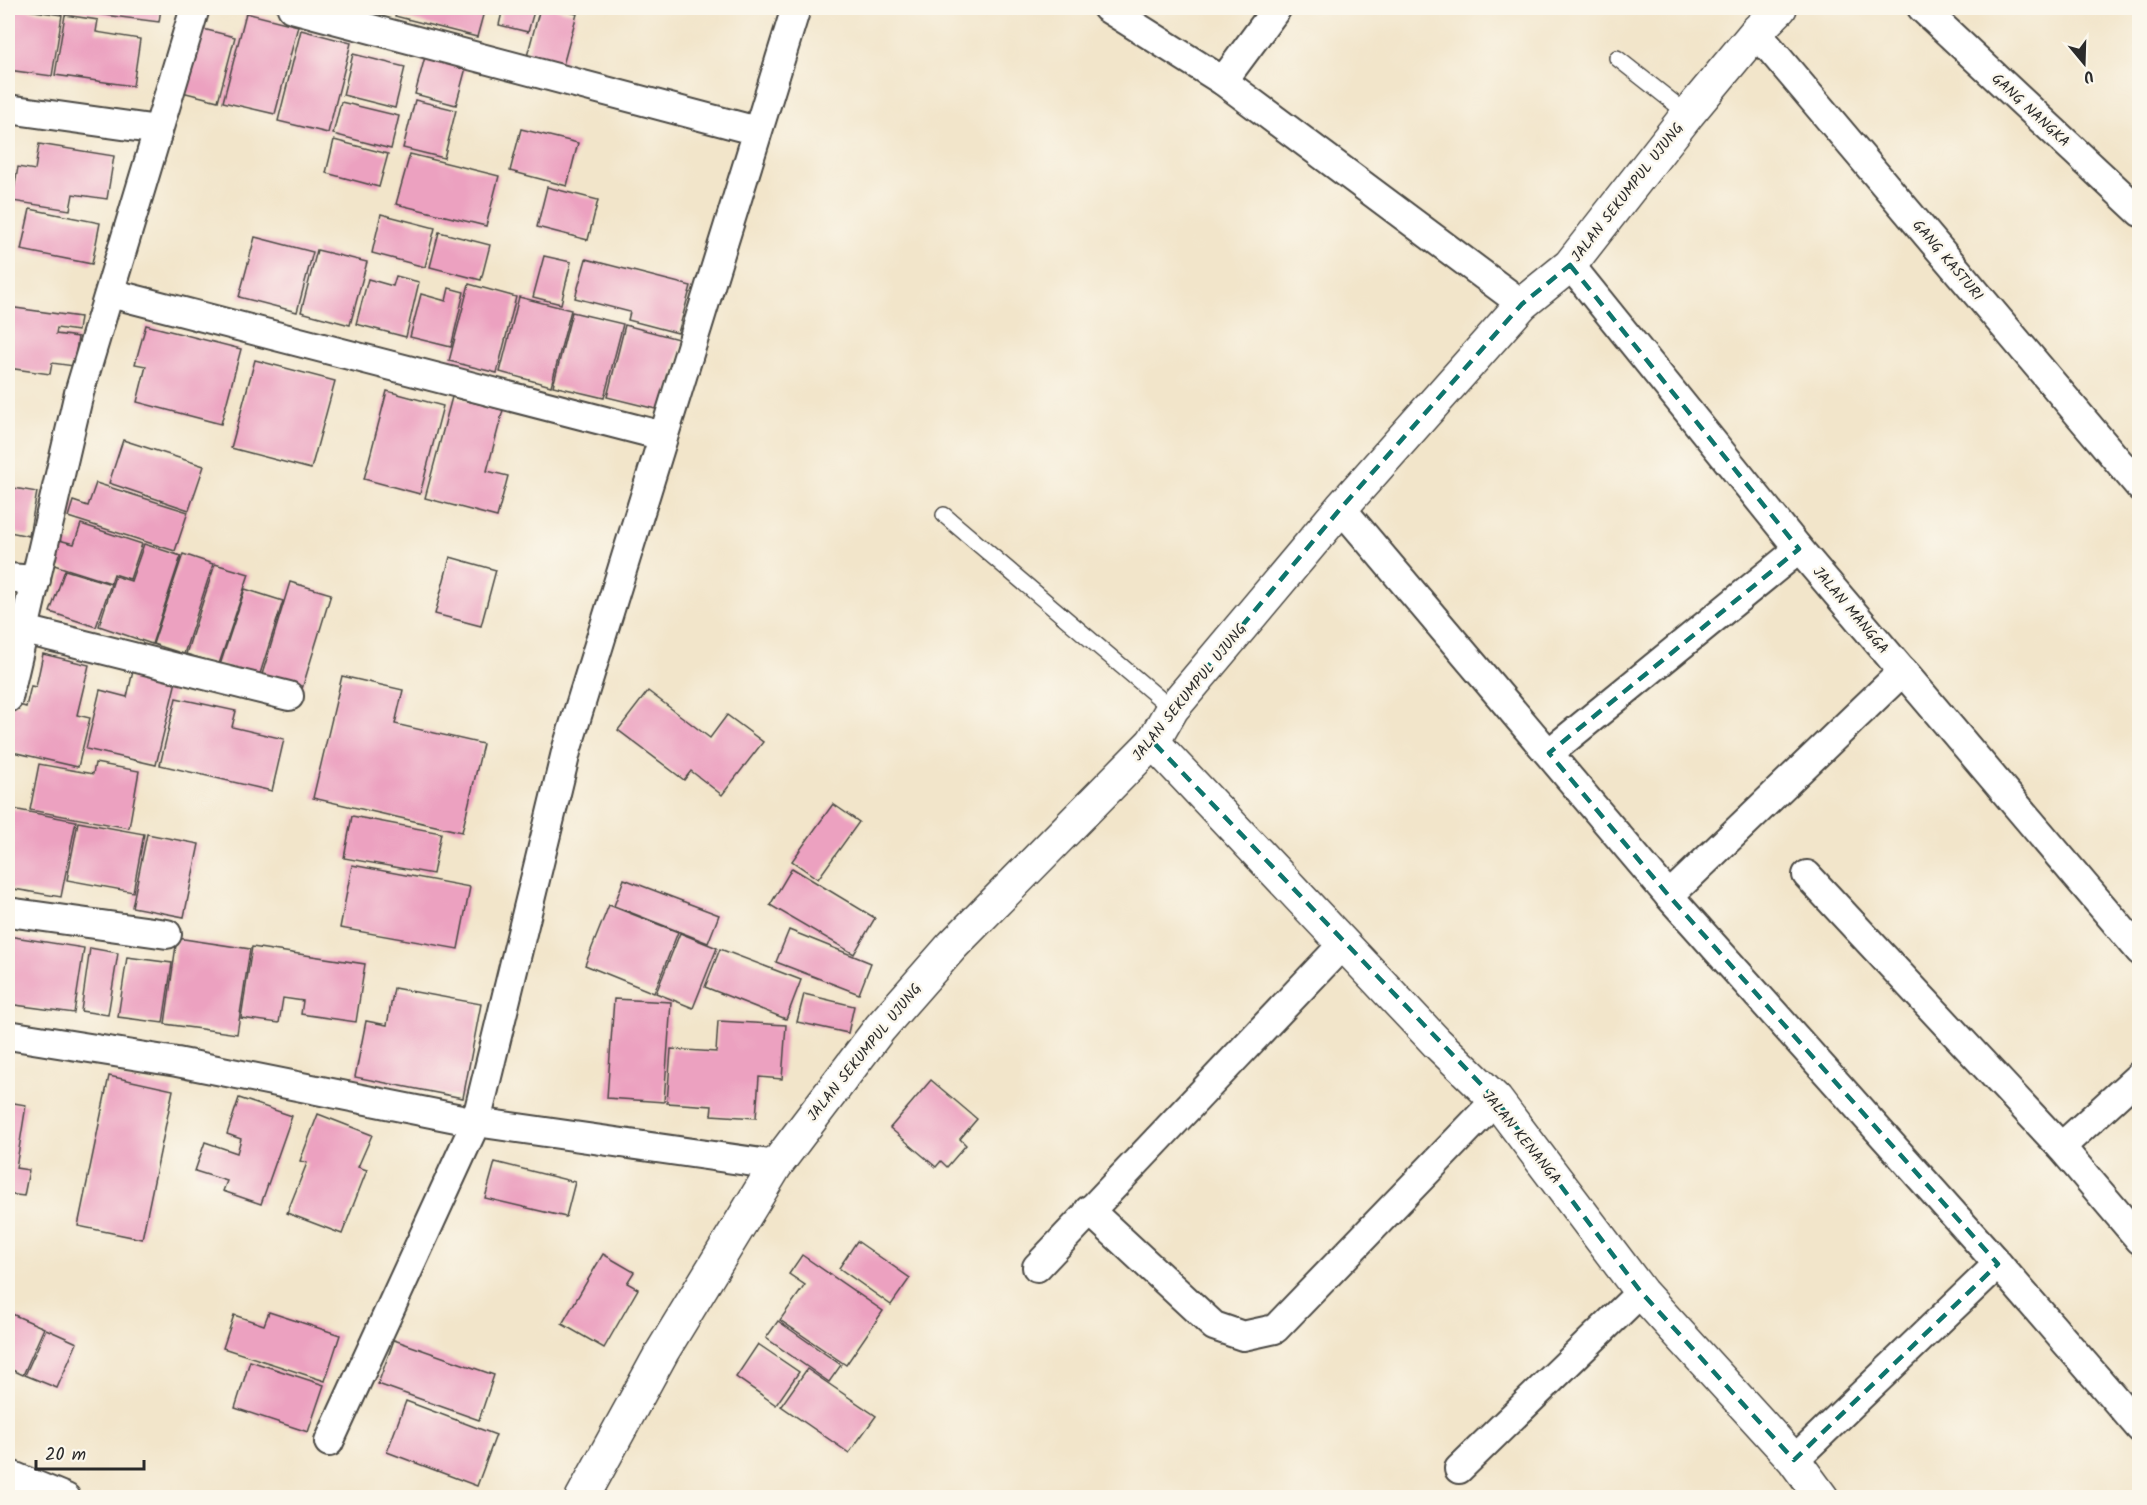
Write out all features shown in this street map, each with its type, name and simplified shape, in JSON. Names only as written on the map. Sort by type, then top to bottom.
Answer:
[{"type":"main road","name":"JALAN SEKUMPUL UJUNG","points":[[582,1497],[662,1352],[776,1164],[880,1028],[952,946],[1153,742],[1172,709],[1341,508],[1522,303],[1570,265],[1688,114],[1756,32],[1780,8]]},
{"type":"main road","name":"JALAN KENANGA","points":[[1153,742],[1437,1043],[1496,1100],[1641,1292],[1805,1485]]},
{"type":"street","points":[[8,698],[79,393],[195,8]]},
{"type":"street","points":[[292,8],[757,130]]},
{"type":"street","points":[[329,1442],[476,1122],[567,748],[796,8]]},
{"type":"street","points":[[1107,8],[1223,81],[1522,303]]},
{"type":"street","points":[[1223,81],[1276,8]]},
{"type":"street","name":"GANG NANGKA","points":[[1922,8],[2139,212]]},
{"type":"street","name":"GANG KASTURI","points":[[1756,32],[2139,487]]},
{"type":"street","points":[[8,109],[158,130]]},
{"type":"street","name":"JALAN MANGGA","points":[[1570,265],[1799,549],[2139,951]]},
{"type":"street","points":[[110,292],[663,436]]},
{"type":"street","points":[[1341,508],[1669,896],[1998,1264],[2139,1428]]},
{"type":"street","points":[[1549,753],[1799,549]]},
{"type":"street","points":[[8,578],[36,580]]},
{"type":"street","points":[[25,630],[289,696]]},
{"type":"street","points":[[1669,896],[1903,671]]},
{"type":"street","points":[[1807,875],[2061,1147],[2139,1240]]},
{"type":"street","points":[[8,912],[167,934]]},
{"type":"street","points":[[1037,1267],[1343,944]]},
{"type":"street","points":[[8,1035],[177,1062],[476,1122],[776,1164]]},
{"type":"street","points":[[2061,1147],[2139,1075]]},
{"type":"street","points":[[1089,1210],[1214,1326],[1243,1336],[1275,1329],[1496,1100]]},
{"type":"street","points":[[1805,1485],[1998,1264]]},
{"type":"street","points":[[1459,1469],[1641,1292]]},
{"type":"street","points":[[8,1474],[66,1497]]},
{"type":"lane","points":[[1617,58],[1688,114]]},
{"type":"lane","points":[[944,515],[1172,709]]},
{"type":"highlighted area","points":[[1570,265],[1799,549],[1549,753],[1669,896],[1998,1264],[1794,1460],[1641,1292],[1496,1100],[1153,742],[1172,709],[1341,508],[1522,304]]},
{"type":"building","points":[[8,8],[12,8],[9,28],[8,28]]},
{"type":"building","points":[[13,8],[62,15],[52,76],[8,70],[8,46]]},
{"type":"building","points":[[50,8],[161,8],[159,22]]},
{"type":"building","points":[[398,8],[485,8],[477,37],[395,16]]},
{"type":"building","points":[[503,8],[535,8],[528,32],[499,25]]},
{"type":"building","points":[[540,8],[553,8],[577,14],[562,69],[526,60]]},
{"type":"building","points":[[246,13],[298,26],[275,114],[223,102]]},
{"type":"building","points":[[65,15],[98,20],[96,32],[140,39],[133,86],[55,75]]},
{"type":"building","points":[[199,28],[235,37],[218,101],[182,92]]},
{"type":"building","points":[[301,30],[351,43],[328,133],[278,121]]},
{"type":"building","points":[[426,53],[467,64],[456,105],[415,94]]},
{"type":"building","points":[[353,54],[405,67],[395,108],[343,95]]},
{"type":"building","points":[[415,100],[456,110],[444,158],[403,148]]},
{"type":"building","points":[[341,102],[399,116],[391,149],[333,134]]},
{"type":"building","points":[[521,129],[578,143],[567,186],[510,171]]},
{"type":"building","points":[[334,140],[388,154],[379,187],[326,173]]},
{"type":"building","points":[[8,144],[13,145],[9,173],[8,173]]},
{"type":"building","points":[[39,144],[114,156],[107,199],[73,194],[70,210],[12,201],[18,167],[35,170]]},
{"type":"building","points":[[410,154],[499,176],[486,226],[396,204]]},
{"type":"building","points":[[547,187],[598,200],[588,240],[537,227]]},
{"type":"building","points":[[30,209],[100,223],[92,264],[21,250]]},
{"type":"building","points":[[381,214],[435,228],[425,267],[372,253]]},
{"type":"building","points":[[439,232],[490,245],[481,280],[430,267]]},
{"type":"building","points":[[255,237],[313,252],[297,312],[239,297]]},
{"type":"building","points":[[317,250],[367,262],[350,325],[301,312]]},
{"type":"building","points":[[544,256],[571,262],[561,304],[533,297]]},
{"type":"building","points":[[586,259],[691,286],[678,333],[628,320],[630,312],[575,298]]},
{"type":"building","points":[[396,276],[419,282],[406,337],[356,324],[368,279],[393,286]]},
{"type":"building","points":[[469,284],[516,297],[497,373],[449,361]]},
{"type":"building","points":[[449,288],[464,292],[451,347],[410,337],[421,294],[446,301]]},
{"type":"building","points":[[519,297],[571,310],[551,386],[500,372]]},
{"type":"building","points":[[8,307],[80,317],[78,331],[57,328],[56,334],[78,337],[74,366],[52,363],[50,374],[8,368]]},
{"type":"building","points":[[572,312],[623,324],[604,398],[553,386]]},
{"type":"building","points":[[146,325],[241,349],[221,424],[137,402],[146,366],[135,364]]},
{"type":"building","points":[[625,325],[682,340],[664,411],[607,397]]},
{"type":"building","points":[[255,360],[335,381],[311,469],[231,448]]},
{"type":"building","points":[[387,391],[443,406],[420,494],[364,479]]},
{"type":"building","points":[[452,397],[503,410],[487,471],[508,476],[497,517],[425,498]]},
{"type":"building","points":[[123,440],[204,466],[189,510],[109,483]]},
{"type":"building","points":[[96,483],[188,512],[175,551],[68,517],[73,501],[88,506]]},
{"type":"building","points":[[8,487],[37,492],[29,536],[10,532],[8,537]]},
{"type":"building","points":[[81,524],[142,544],[130,579],[114,574],[111,583],[51,564],[59,540],[74,544]]},
{"type":"building","points":[[144,544],[181,556],[152,644],[99,626],[115,576],[131,581]]},
{"type":"building","points":[[183,554],[213,564],[184,654],[153,644]]},
{"type":"building","points":[[450,557],[496,570],[481,626],[435,614]]},
{"type":"building","points":[[215,564],[249,574],[219,664],[186,654]]},
{"type":"building","points":[[65,570],[111,584],[96,627],[50,612]]},
{"type":"building","points":[[290,582],[331,594],[302,689],[261,678]]},
{"type":"building","points":[[245,589],[283,601],[259,677],[220,665]]},
{"type":"building","points":[[43,654],[89,665],[77,715],[90,718],[78,767],[8,751],[8,722],[12,703],[26,707],[31,686],[36,687]]},
{"type":"building","points":[[133,671],[176,681],[156,765],[86,749],[100,690],[127,697]]},
{"type":"building","points":[[342,676],[403,690],[395,724],[483,744],[462,832],[313,798]]},
{"type":"building","points":[[648,691],[710,738],[727,715],[763,742],[722,795],[691,771],[684,780],[618,730]]},
{"type":"building","points":[[176,698],[236,711],[232,727],[284,739],[272,791],[160,765]]},
{"type":"building","points":[[95,763],[139,771],[129,828],[30,810],[39,764],[93,774]]},
{"type":"building","points":[[833,804],[859,822],[818,879],[792,861]]},
{"type":"building","points":[[8,808],[76,821],[61,897],[8,888]]},
{"type":"building","points":[[352,816],[441,833],[433,874],[344,858]]},
{"type":"building","points":[[78,822],[144,834],[133,892],[67,880]]},
{"type":"building","points":[[147,834],[199,844],[184,917],[132,907]]},
{"type":"building","points":[[352,865],[470,887],[458,949],[340,928]]},
{"type":"building","points":[[792,868],[875,918],[854,954],[770,905]]},
{"type":"building","points":[[624,879],[719,915],[708,943],[614,906]]},
{"type":"building","points":[[609,905],[678,932],[654,993],[585,965]]},
{"type":"building","points":[[789,930],[871,963],[859,994],[776,962]]},
{"type":"building","points":[[680,933],[717,948],[693,1008],[656,993]]},
{"type":"building","points":[[8,936],[84,948],[74,1013],[8,1004]]},
{"type":"building","points":[[177,938],[250,949],[237,1034],[165,1024]]},
{"type":"building","points":[[252,947],[365,964],[356,1022],[301,1014],[303,1001],[283,998],[279,1023],[241,1018]]},
{"type":"building","points":[[90,948],[118,953],[108,1015],[81,1011]]},
{"type":"building","points":[[720,949],[801,980],[786,1019],[705,987]]},
{"type":"building","points":[[127,957],[172,963],[163,1023],[118,1017]]},
{"type":"building","points":[[394,988],[481,1004],[463,1098],[355,1077],[366,1021],[387,1025]]},
{"type":"building","points":[[804,994],[854,1006],[848,1033],[797,1022]]},
{"type":"building","points":[[614,999],[671,1002],[664,1102],[607,1098]]},
{"type":"building","points":[[718,1021],[786,1025],[782,1079],[759,1077],[756,1118],[711,1115],[712,1106],[667,1103],[671,1049],[716,1052]]},
{"type":"building","points":[[109,1076],[173,1090],[142,1239],[78,1226]]},
{"type":"building","points":[[931,1080],[977,1119],[960,1139],[966,1145],[947,1167],[941,1161],[936,1167],[890,1128]]},
{"type":"building","points":[[239,1098],[292,1116],[261,1204],[223,1191],[227,1181],[195,1171],[205,1142],[237,1153],[241,1139],[227,1134]]},
{"type":"building","points":[[8,1102],[26,1105],[16,1168],[29,1170],[24,1196],[8,1194]]},
{"type":"building","points":[[318,1114],[372,1135],[358,1167],[367,1170],[342,1234],[287,1213],[307,1163],[300,1161]]},
{"type":"building","points":[[495,1162],[575,1182],[566,1217],[485,1198]]},
{"type":"building","points":[[857,1241],[910,1278],[891,1305],[839,1268]]},
{"type":"building","points":[[603,1254],[634,1272],[627,1283],[638,1289],[604,1348],[562,1324]]},
{"type":"building","points":[[802,1255],[883,1311],[846,1365],[780,1320],[805,1285],[789,1274]]},
{"type":"building","points":[[269,1312],[340,1335],[325,1381],[223,1348],[234,1315],[264,1325]]},
{"type":"building","points":[[12,1314],[44,1328],[23,1375],[8,1368],[8,1325]]},
{"type":"building","points":[[778,1321],[841,1365],[829,1382],[766,1338]]},
{"type":"building","points":[[46,1329],[77,1343],[57,1388],[25,1375]]},
{"type":"building","points":[[394,1340],[494,1375],[479,1420],[378,1384]]},
{"type":"building","points":[[758,1344],[799,1372],[776,1405],[736,1377]]},
{"type":"building","points":[[250,1361],[324,1385],[308,1432],[235,1408]]},
{"type":"building","points":[[807,1369],[876,1416],[849,1453],[781,1406]]},
{"type":"building","points":[[406,1401],[496,1435],[477,1486],[387,1452]]}]
